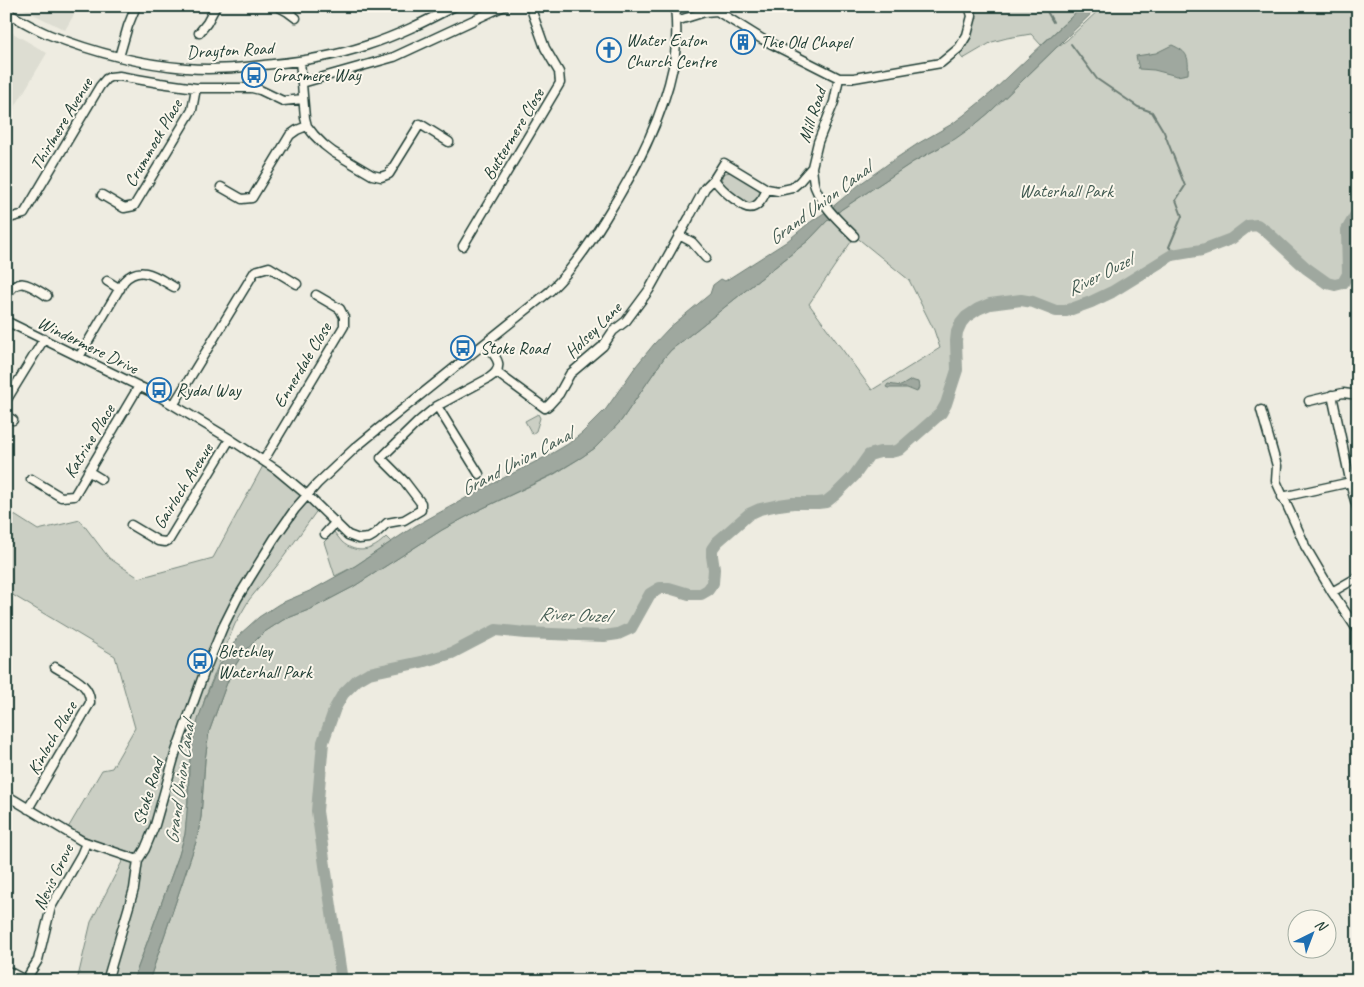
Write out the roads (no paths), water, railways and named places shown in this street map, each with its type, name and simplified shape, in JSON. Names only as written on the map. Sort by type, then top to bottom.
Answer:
[{"type":"street","points":[[199,34],[207,24],[216,6]]},
{"type":"street","points":[[277,6],[296,18]]},
{"type":"street","name":"Drayton Road","points":[[6,12],[49,35],[96,51],[149,63],[195,69],[239,68],[333,55],[378,42],[455,6]]},
{"type":"street","points":[[302,83],[394,57],[504,6]]},
{"type":"street","name":"Buttermere Close","points":[[463,246],[560,83],[559,72],[546,48],[530,6]]},
{"type":"street","name":"Stoke Road","points":[[107,981],[134,889],[138,860],[145,849],[154,825],[176,751],[204,673],[223,626],[238,599],[274,538],[307,495],[355,448],[543,298],[559,282],[586,248],[619,197],[643,150],[665,98],[675,56],[675,6]]},
{"type":"street","points":[[839,78],[854,78],[941,63],[959,48],[967,36],[972,16],[969,6]]},
{"type":"street","points":[[119,57],[132,8]]},
{"type":"street","name":"Mill Road","points":[[676,21],[717,8],[762,39],[839,78],[834,102],[818,142],[812,168],[792,188],[778,191],[766,190]]},
{"type":"street","points":[[300,61],[305,118],[308,126],[316,138],[328,148],[372,175],[380,178],[387,176],[391,172],[420,124],[449,142]]},
{"type":"street","name":"Thirlmere Avenue","points":[[6,219],[24,214],[99,89],[106,79],[110,77],[119,76],[196,88],[252,88],[284,101],[303,99]]},
{"type":"street","name":"Crummock Place","points":[[102,195],[124,208],[134,206],[192,110],[196,88]]},
{"type":"street","points":[[221,187],[242,199],[252,198],[290,135],[308,126]]},
{"type":"street","points":[[724,163],[766,190],[758,204],[752,208],[745,207],[722,190],[714,180],[724,163]]},
{"type":"street","points":[[812,168],[815,186],[820,198],[837,220],[854,236]]},
{"type":"street","name":"Holsey Lane","points":[[496,372],[545,408],[549,406],[559,394],[570,374],[603,346],[649,290],[705,188],[714,180]]},
{"type":"street","points":[[680,235],[692,242],[706,258]]},
{"type":"street","points":[[174,404],[256,271],[269,267],[297,284]]},
{"type":"street","points":[[79,356],[128,277],[144,272],[152,274],[174,287]]},
{"type":"street","points":[[107,281],[120,289]]},
{"type":"street","points":[[6,296],[13,286],[23,283],[32,286],[47,296]]},
{"type":"street","name":"Ennerdale Close","points":[[264,460],[344,326],[344,317],[340,309],[316,295]]},
{"type":"street","name":"Windermere Drive","points":[[6,321],[174,404],[264,460],[307,495],[351,536],[362,539],[374,535],[387,523],[404,520],[421,510],[422,503],[405,482],[380,458],[419,421],[438,406]]},
{"type":"street","points":[[6,401],[44,339]]},
{"type":"street","points":[[479,474],[438,406],[496,372],[497,361],[485,344]]},
{"type":"street","name":"Katrine Place","points":[[31,478],[62,497],[74,496],[139,386]]},
{"type":"street","points":[[1309,400],[1343,393],[1358,394]]},
{"type":"street","points":[[1332,395],[1354,480],[1358,510]]},
{"type":"street","points":[[1261,410],[1277,466],[1276,481],[1282,497],[1304,545],[1358,631]]},
{"type":"street","name":"Gairloch Avenue","points":[[131,525],[158,541],[165,542],[170,540],[230,439]]},
{"type":"street","points":[[88,471],[102,479]]},
{"type":"street","points":[[1282,497],[1354,480]]},
{"type":"street","points":[[325,534],[336,522]]},
{"type":"street","points":[[1332,592],[1358,576]]},
{"type":"street","name":"Kinloch Place","points":[[28,809],[90,703],[89,694],[85,686],[55,667]]},
{"type":"street","points":[[6,795],[86,842],[138,860]]},
{"type":"street","name":"Nevis Grove","points":[[6,970],[25,981],[38,960],[51,907],[82,855],[86,842]]},
{"type":"waterway","points":[[1044,6],[1053,22]]},
{"type":"waterway","points":[[1071,44],[1097,79],[1138,107],[1152,112],[1164,132],[1185,186],[1176,200],[1182,216],[1169,247],[1177,255]]},
{"type":"waterway","name":"River Ouzel","points":[[342,981],[317,811],[323,742],[335,708],[343,694],[357,680],[369,673],[452,653],[496,630],[604,636],[618,634],[631,628],[650,594],[660,588],[669,588],[689,594],[701,594],[708,590],[713,583],[712,549],[717,542],[749,514],[760,509],[779,505],[826,502],[854,476],[869,455],[899,450],[941,413],[946,404],[957,370],[957,332],[966,317],[978,309],[990,304],[1021,300],[1033,302],[1056,311],[1066,311],[1112,292],[1172,255],[1202,250],[1231,239],[1248,226],[1257,225],[1306,268],[1327,283],[1335,285],[1343,283],[1348,274],[1347,230],[1355,216],[1358,216]]},
{"type":"place","name":"The Old Chapel","points":[[743,42]]},
{"type":"place","name":"Water Eaton Church Centre","points":[[609,50]]},
{"type":"place","name":"Grasmere Way","points":[[254,75]]},
{"type":"place","name":"Stoke Road","points":[[463,348]]},
{"type":"place","name":"Rydal Way","points":[[159,390]]},
{"type":"place","name":"Bletchley Waterhall Park","points":[[200,661]]},
{"type":"park label","name":"Waterhall Park","points":[[1066,191]]},
{"type":"water label","name":"Grand Union Canal","points":[[819,203]]},
{"type":"water label","name":"Grand Union Canal","points":[[516,461]]},
{"type":"water label","name":"Grand Union Canal","points":[[179,783]]}]
